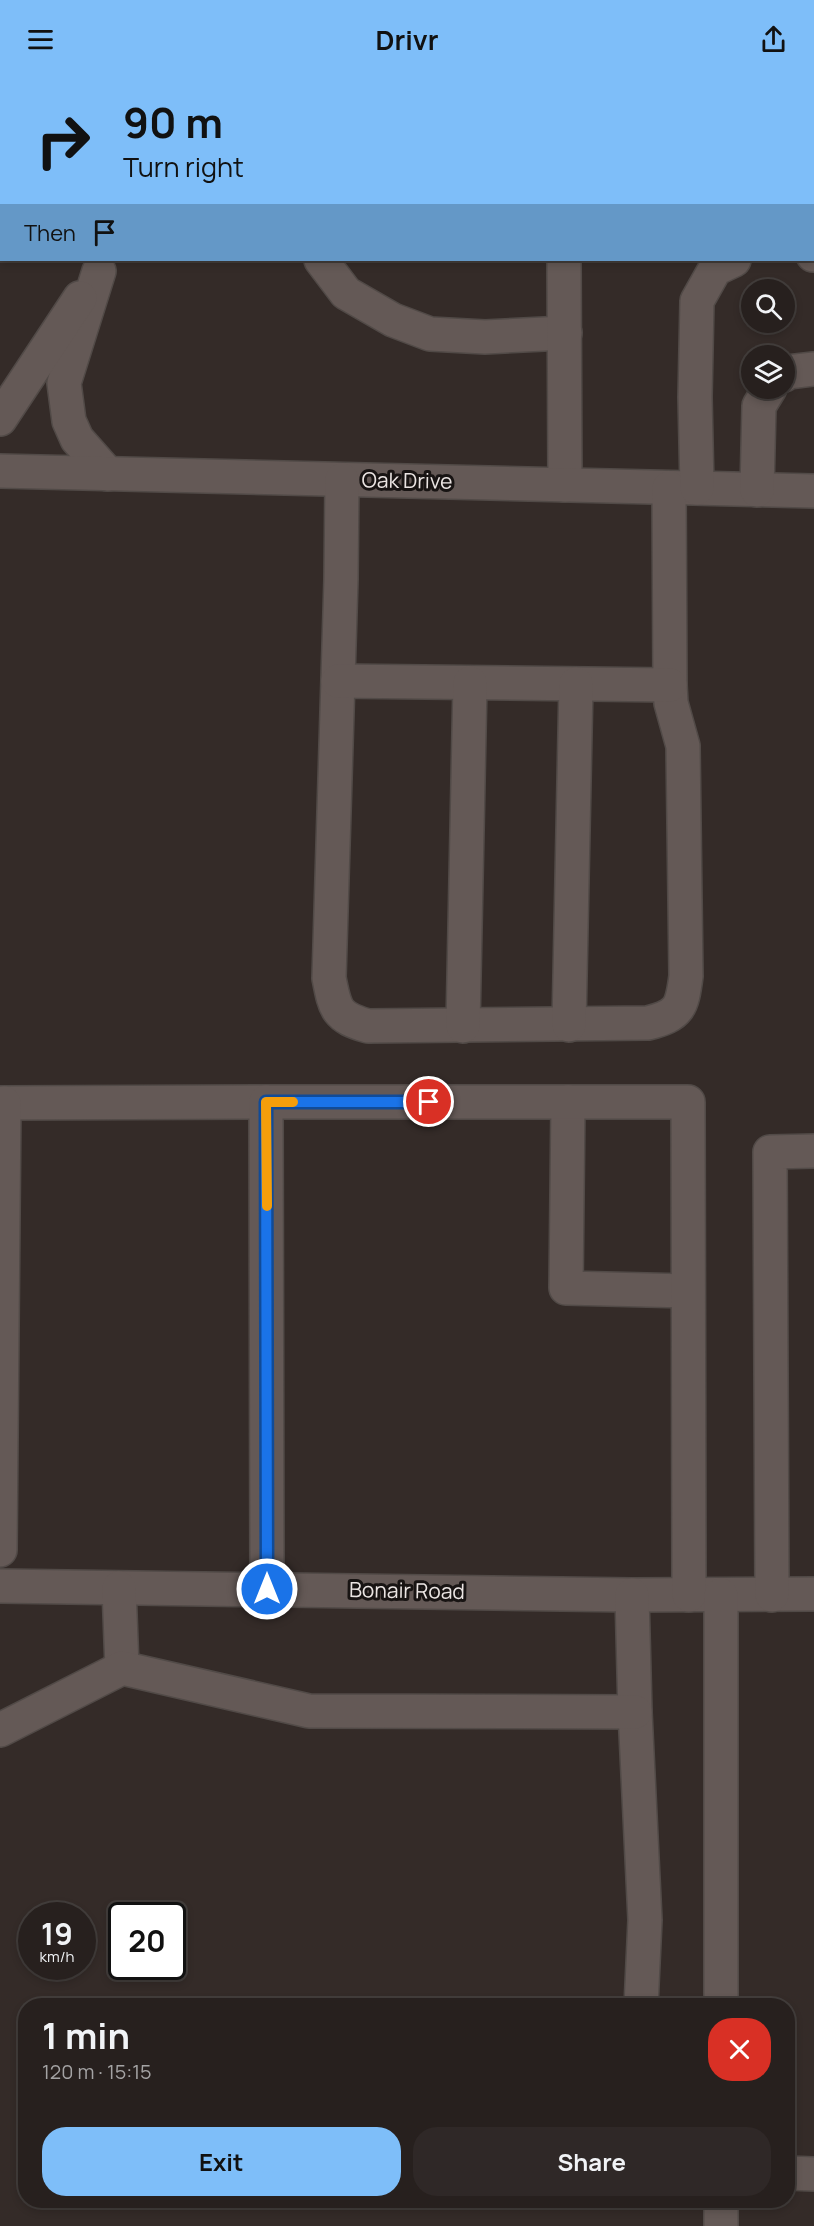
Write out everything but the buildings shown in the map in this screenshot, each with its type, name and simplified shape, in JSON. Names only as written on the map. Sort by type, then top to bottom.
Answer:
[{"type":"street","points":[[322,261],[346,293],[393,320],[430,334],[486,337],[565,333]]},
{"type":"street","points":[[564,261],[565,485]]},
{"type":"street","points":[[342,480],[329,978],[333,1002],[347,1020],[368,1026],[648,1023],[669,1018],[683,1000],[687,976],[683,746],[671,703],[670,685],[683,488],[695,397],[697,301],[716,269],[732,261]]},
{"type":"street","points":[[0,419],[104,266]]},
{"type":"street","points":[[104,266],[64,383],[69,421],[77,439],[108,474]]},
{"type":"street","points":[[795,371],[814,369]]},
{"type":"street","points":[[757,490],[759,406],[763,399]]},
{"type":"street","name":"Oak Drive","points":[[0,471],[814,491]]},
{"type":"street","points":[[338,681],[670,685]]},
{"type":"street","points":[[463,1026],[470,683]]},
{"type":"street","points":[[569,1025],[576,684]]},
{"type":"street","points":[[266,1102],[267,1589]]},
{"type":"street","points":[[568,1102],[566,1288],[688,1291]]},
{"type":"street","points":[[0,1550],[2,1103],[688,1102],[689,1594]]},
{"type":"street","points":[[772,1594],[770,1152],[814,1151]]},
{"type":"street","name":"Bonair Road","points":[[0,1586],[721,1595],[814,1594]]},
{"type":"street","points":[[118,1588],[122,1668]]},
{"type":"street","points":[[632,1594],[634,1712],[645,1920],[641,1998]]},
{"type":"street","points":[[721,1595],[721,1998]]},
{"type":"street","points":[[0,1730],[122,1668],[309,1711],[634,1712]]},
{"type":"street","points":[[795,2173],[814,2174]]},
{"type":"street","points":[[721,2208],[721,2226]]},
{"type":"slow traffic","points":[[267,1206],[266,1102],[293,1102]]},
{"type":"route","points":[[267,1589],[266,1102],[429,1102]]}]
